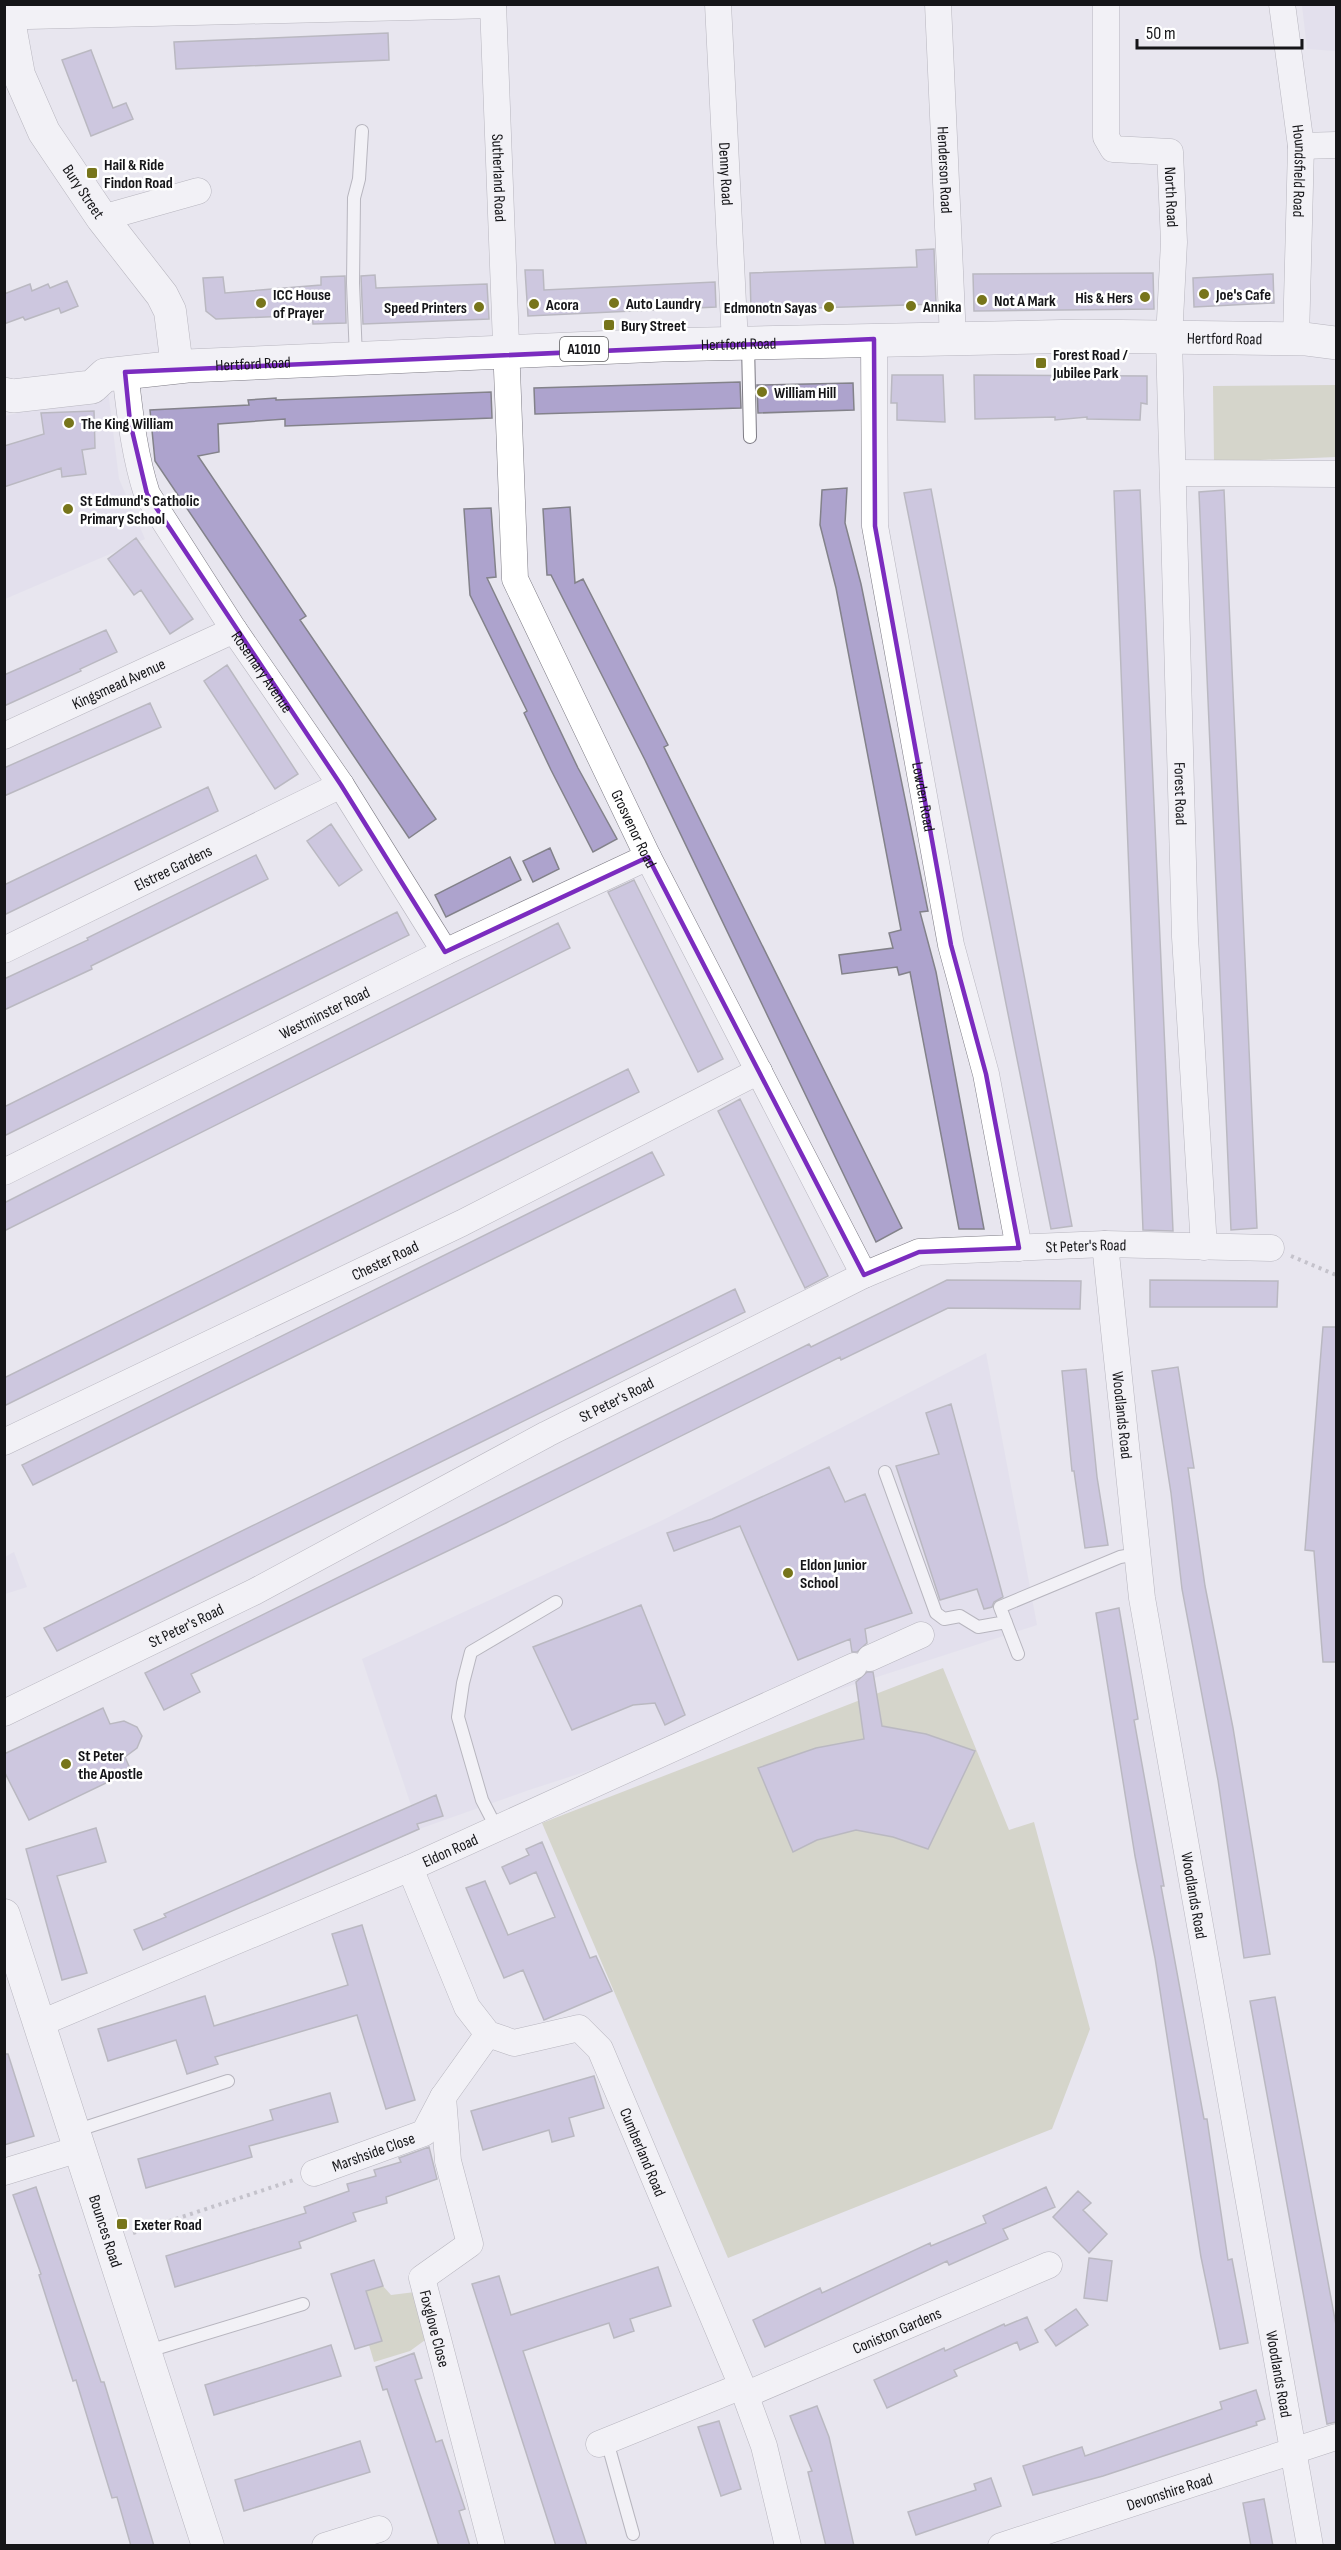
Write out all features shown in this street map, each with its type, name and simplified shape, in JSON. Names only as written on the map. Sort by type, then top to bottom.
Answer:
[{"type":"main road","name":"Hertford Road","points":[[4,394],[13,396],[92,387],[115,374],[177,367],[741,343],[953,338],[1296,339],[1336,343]]},
{"type":"main road","name":"Hertford Road","points":[[4,380],[41,372],[89,366],[115,374]]},
{"type":"street","name":"Denny Road","points":[[718,4],[741,343]]},
{"type":"street","name":"Henderson Road","points":[[938,4],[953,338]]},
{"type":"street","name":"North Road","points":[[1106,4],[1106,136],[1113,149],[1170,152],[1174,242],[1169,339]]},
{"type":"street","name":"Houndsfield Road","points":[[1282,4],[1301,146],[1296,339]]},
{"type":"street","points":[[7,12],[28,16],[273,7],[493,5]]},
{"type":"street","name":"Sutherland Road","points":[[493,5],[506,352]]},
{"type":"street","name":"Bury Street","points":[[7,12],[19,75],[44,132],[102,218],[162,295],[170,311],[177,367]]},
{"type":"street","points":[[1301,146],[1336,146]]},
{"type":"street","points":[[102,218],[198,191]]},
{"type":"street","name":"Lowden Road","points":[[874,339],[875,526],[951,945],[986,1074],[1019,1248]]},
{"type":"street","name":"Forest Road","points":[[1169,339],[1185,937],[1204,1247]]},
{"type":"street","name":"Grosvenor Road","points":[[506,352],[515,579],[648,857],[864,1275]]},
{"type":"street","name":"Rosemary Avenue","points":[[115,374],[147,494],[234,630],[341,785],[445,952]]},
{"type":"street","points":[[1173,473],[1336,474]]},
{"type":"street","name":"Kingsmead Avenue","points":[[4,736],[234,630]]},
{"type":"street","name":"Elstree Gardens","points":[[4,950],[341,785]]},
{"type":"street","name":"Westminster Road","points":[[4,1172],[445,952],[648,857]]},
{"type":"street","name":"Chester Road","points":[[4,1442],[462,1223],[759,1071]]},
{"type":"street","name":"St Peter's Road","points":[[4,1713],[254,1592],[547,1434],[864,1275],[919,1252],[1105,1244],[1271,1248]]},
{"type":"street","name":"Woodlands Road","points":[[1105,1244],[1142,1598],[1310,2546]]},
{"type":"street","name":"Eldon Road","points":[[40,2023],[410,1868],[921,1635]]},
{"type":"street","points":[[410,1868],[467,2007],[488,2034]]},
{"type":"street","name":"Bounces Road","points":[[4,1915],[208,2546]]},
{"type":"street","name":"Cumberland Road","points":[[488,2034],[514,2043],[579,2028],[600,2049],[764,2446],[788,2546]]},
{"type":"street","name":"Marshside Close","points":[[314,2173],[424,2133],[443,2097],[488,2034]]},
{"type":"street","name":"Foxglove Close","points":[[443,2097],[448,2161],[470,2244],[422,2278],[492,2546]]},
{"type":"street","points":[[4,2172],[76,2141]]},
{"type":"street","name":"Coniston Gardens","points":[[603,2443],[743,2391],[1049,2265]]},
{"type":"street","name":"Devonshire Road","points":[[1001,2546],[1336,2437]]},
{"type":"street","points":[[325,2546],[379,2529]]},
{"type":"lane","points":[[356,359],[353,283],[354,198],[359,179],[362,131]]},
{"type":"lane","points":[[741,343],[750,437]]},
{"type":"lane","points":[[885,1472],[936,1613],[944,1618],[960,1616],[978,1626],[1006,1622]]},
{"type":"lane","points":[[1018,1654],[1000,1607],[1119,1557],[1137,1554]]},
{"type":"lane","points":[[496,1828],[482,1800],[458,1717],[465,1673],[471,1652],[556,1602]]},
{"type":"lane","points":[[76,2141],[228,2081]]},
{"type":"lane","points":[[144,2352],[303,2304]]},
{"type":"lane","points":[[603,2443],[633,2534]]},
{"type":"path","points":[[1271,1248],[1336,1275]]},
{"type":"path","points":[[109,2241],[314,2173]]},
{"type":"highlighted area","points":[[874,339],[875,526],[951,945],[986,1074],[1019,1248],[919,1252],[864,1275],[648,857],[445,952],[341,785],[147,494],[130,422],[125,372]]},
{"type":"shaded area","points":[[1302,5],[1336,5],[1336,51],[1307,49]]},
{"type":"shaded area","name":"St Edmund's Catholic Primary School","points":[[108,391],[119,479],[145,539],[5,599],[5,416]]},
{"type":"shaded area","name":"Eldon Junior School","points":[[986,1353],[1037,1625],[529,1790],[419,1829],[362,1659],[661,1521]]},
{"type":"shaded area","points":[[14,1552],[27,1587],[5,1594],[5,1557]]},
{"type":"green space","points":[[1336,385],[1336,457],[1214,462],[1213,386]]},
{"type":"green space","points":[[943,1668],[1009,1830],[1034,1822],[1090,2029],[1052,2129],[728,2258],[542,1823]]},
{"type":"green space","points":[[383,2286],[391,2295],[415,2292],[432,2335],[410,2351],[374,2362],[369,2345],[366,2291]]},
{"type":"building","points":[[388,33],[389,60],[176,69],[174,42]]},
{"type":"building","points":[[91,50],[113,108],[126,103],[133,119],[91,136],[62,60]]},
{"type":"building","points":[[934,249],[936,304],[751,310],[750,273],[917,267],[916,250]]},
{"type":"building","points":[[525,270],[543,270],[544,290],[715,282],[716,307],[528,316]]},
{"type":"building","points":[[1153,273],[1154,309],[974,311],[973,274]]},
{"type":"building","points":[[1273,274],[1274,303],[1194,307],[1193,278]]},
{"type":"building","points":[[375,275],[376,288],[487,284],[489,319],[363,324],[361,276]]},
{"type":"building","points":[[345,276],[346,323],[313,324],[312,315],[216,319],[206,311],[203,278],[223,277],[225,293],[321,285],[321,277]]},
{"type":"building","points":[[67,281],[78,306],[61,313],[59,308],[25,320],[23,317],[4,324],[4,294],[30,284],[32,291],[48,284],[50,288]]},
{"type":"building","points":[[892,375],[943,375],[945,422],[897,420],[897,403],[891,403]]},
{"type":"building","points":[[974,375],[1147,376],[1147,404],[1141,403],[1140,420],[1087,419],[1087,417],[1055,420],[1055,417],[975,419]]},
{"type":"building","points":[[740,382],[741,408],[535,414],[534,388]]},
{"type":"building","points":[[853,383],[854,410],[758,413],[757,385]]},
{"type":"building","points":[[491,392],[492,418],[285,426],[285,419],[218,424],[219,452],[198,456],[306,616],[300,620],[436,819],[409,838],[155,461],[150,410],[249,405],[248,400],[276,398],[276,400]]},
{"type":"building","points":[[94,411],[95,448],[82,450],[86,474],[62,477],[61,468],[4,487],[4,446],[44,434],[41,413]]},
{"type":"building","points":[[847,488],[845,523],[861,584],[928,911],[920,912],[936,972],[984,1229],[959,1229],[910,972],[899,975],[897,967],[842,974],[839,955],[893,948],[889,933],[901,930],[836,588],[820,525],[822,490]]},
{"type":"building","points":[[931,489],[1072,1226],[1051,1229],[904,493]]},
{"type":"building","points":[[1140,490],[1173,1231],[1143,1230],[1114,491]]},
{"type":"building","points":[[1224,490],[1257,1228],[1231,1230],[1199,492]]},
{"type":"building","points":[[570,507],[575,583],[583,579],[668,745],[664,747],[902,1228],[876,1242],[645,760],[551,575],[547,575],[543,509]]},
{"type":"building","points":[[491,508],[496,577],[487,578],[578,768],[617,839],[593,852],[551,770],[524,713],[527,711],[470,595],[464,509]]},
{"type":"building","points":[[136,538],[193,619],[170,634],[141,590],[134,595],[108,559]]},
{"type":"building","points":[[106,630],[117,652],[4,706],[4,675]]},
{"type":"building","points":[[227,665],[298,774],[275,789],[204,681]]},
{"type":"building","points":[[150,703],[161,727],[4,796],[4,768]]},
{"type":"building","points":[[208,787],[218,811],[4,915],[4,885]]},
{"type":"building","points":[[331,824],[362,870],[339,886],[307,841]]},
{"type":"building","points":[[550,848],[559,869],[533,882],[523,861]]},
{"type":"building","points":[[256,855],[268,879],[91,966],[92,969],[4,1010],[4,979],[88,940],[87,938]]},
{"type":"building","points":[[510,857],[521,880],[446,917],[435,895]]},
{"type":"building","points":[[634,880],[723,1059],[698,1072],[608,892]]},
{"type":"building","points":[[397,912],[409,935],[4,1136],[4,1107]]},
{"type":"building","points":[[558,923],[570,948],[4,1231],[4,1203]]},
{"type":"building","points":[[628,1069],[639,1092],[4,1406],[4,1378]]},
{"type":"building","points":[[740,1099],[828,1276],[805,1288],[718,1111]]},
{"type":"building","points":[[652,1152],[664,1175],[33,1485],[22,1465]]},
{"type":"building","points":[[947,1280],[1081,1281],[1080,1309],[948,1308],[841,1360],[840,1357],[506,1523],[191,1674],[200,1692],[164,1710],[145,1673],[809,1344],[811,1347]]},
{"type":"building","points":[[1150,1280],[1278,1281],[1277,1307],[1150,1307]]},
{"type":"building","points":[[735,1289],[745,1312],[57,1651],[44,1628]]},
{"type":"building","points":[[1323,1327],[1336,1327],[1336,1662],[1323,1662],[1314,1551],[1305,1550]]},
{"type":"building","points":[[1178,1367],[1194,1468],[1188,1468],[1205,1586],[1233,1728],[1270,1954],[1244,1958],[1218,1780],[1182,1589],[1171,1493],[1152,1371]]},
{"type":"building","points":[[1086,1369],[1097,1477],[1108,1545],[1085,1548],[1074,1471],[1072,1471],[1062,1371]]},
{"type":"building","points":[[951,1404],[1003,1597],[994,1602],[992,1607],[984,1609],[977,1589],[940,1600],[896,1466],[939,1454],[926,1413]]},
{"type":"building","points":[[829,1467],[845,1502],[865,1494],[912,1613],[865,1629],[867,1643],[857,1652],[852,1652],[850,1639],[798,1660],[740,1526],[674,1551],[667,1533],[712,1519]]},
{"type":"building","points":[[641,1605],[685,1715],[665,1725],[655,1703],[633,1705],[572,1730],[533,1647]]},
{"type":"building","points":[[1119,1608],[1138,1719],[1134,1720],[1164,1886],[1161,1886],[1204,2119],[1207,2119],[1228,2260],[1232,2259],[1248,2343],[1220,2349],[1201,2257],[1155,1958],[1135,1856],[1096,1613]]},
{"type":"building","points":[[867,1672],[873,1672],[882,1726],[926,1734],[975,1751],[928,1849],[893,1837],[856,1830],[817,1840],[793,1852],[758,1768],[816,1748],[864,1739],[856,1682]]},
{"type":"building","name":"St Peter the Apostle","points":[[103,1708],[110,1724],[124,1721],[137,1727],[142,1736],[137,1748],[125,1757],[131,1771],[29,1820],[4,1771],[4,1754]]},
{"type":"building","points":[[436,1795],[443,1816],[417,1824],[419,1829],[143,1950],[134,1930],[166,1917],[164,1914]]},
{"type":"building","points":[[96,1828],[106,1862],[57,1876],[87,1973],[62,1980],[26,1849]]},
{"type":"building","points":[[542,1842],[590,1958],[596,1956],[612,1991],[544,2020],[523,1970],[504,1978],[466,1888],[485,1881],[508,1935],[555,1917],[536,1872],[510,1884],[502,1867],[529,1855],[526,1849]]},
{"type":"building","points":[[362,1925],[415,2100],[386,2109],[357,2015],[215,2057],[218,2064],[187,2074],[176,2040],[108,2061],[98,2029],[205,1996],[214,2026],[348,1985],[332,1934]]},
{"type":"building","points":[[1275,1997],[1336,2325],[1336,2422],[1327,2424],[1250,2001]]},
{"type":"building","points":[[4,2054],[8,2054],[34,2136],[4,2145]]},
{"type":"building","points":[[594,2076],[604,2108],[569,2118],[574,2136],[552,2142],[549,2130],[483,2150],[471,2111]]},
{"type":"building","points":[[330,2093],[338,2122],[249,2146],[252,2157],[146,2188],[138,2159],[273,2120],[270,2110]]},
{"type":"building","points":[[429,2147],[437,2179],[386,2197],[387,2203],[353,2213],[356,2221],[299,2242],[301,2248],[175,2287],[166,2256],[306,2213],[304,2207],[349,2191],[347,2184],[376,2176],[374,2170],[401,2162],[399,2158]]},
{"type":"building","points":[[36,2187],[101,2382],[104,2382],[154,2546],[131,2546],[117,2497],[112,2498],[76,2380],[73,2381],[39,2275],[41,2274],[13,2195]]},
{"type":"building","points":[[1046,2187],[1055,2207],[1003,2229],[1008,2239],[949,2265],[947,2261],[765,2347],[753,2320],[820,2288],[822,2293],[930,2243],[931,2246],[986,2223],[983,2216]]},
{"type":"building","points":[[1078,2191],[1091,2203],[1083,2210],[1107,2234],[1089,2253],[1053,2217]]},
{"type":"building","points":[[1089,2258],[1112,2261],[1107,2301],[1084,2298]]},
{"type":"building","points":[[374,2260],[383,2286],[366,2291],[382,2341],[355,2349],[331,2274]]},
{"type":"building","points":[[658,2267],[671,2306],[630,2319],[634,2331],[614,2338],[609,2323],[523,2351],[587,2546],[556,2546],[472,2284],[499,2276],[511,2315]]},
{"type":"building","points":[[1076,2309],[1088,2325],[1056,2346],[1045,2330]]},
{"type":"building","points":[[1027,2317],[1038,2342],[1020,2350],[1017,2342],[954,2370],[957,2376],[887,2408],[874,2380],[944,2348],[945,2351],[1004,2324],[1005,2326]]},
{"type":"building","points":[[331,2345],[341,2376],[214,2415],[205,2385]]},
{"type":"building","points":[[414,2353],[422,2378],[415,2380],[436,2442],[442,2440],[465,2509],[459,2511],[470,2546],[439,2546],[387,2389],[383,2390],[376,2367]]},
{"type":"building","points":[[1256,2390],[1265,2419],[1256,2422],[1257,2425],[1103,2476],[1033,2495],[1023,2466],[1082,2447],[1085,2456],[1222,2409],[1220,2402]]},
{"type":"building","points":[[817,2406],[829,2437],[854,2546],[826,2546],[808,2472],[812,2471],[790,2416]]},
{"type":"building","points":[[719,2421],[741,2489],[721,2496],[698,2427]]},
{"type":"building","points":[[360,2441],[370,2472],[244,2511],[235,2480]]},
{"type":"building","points":[[991,2478],[1001,2506],[916,2535],[908,2512],[976,2490],[974,2484]]},
{"type":"building","points":[[1264,2499],[1273,2546],[1251,2546],[1243,2503]]},
{"type":"place","name":"Hail & Ride Findon Road","points":[[92,173]]},
{"type":"place","name":"Joe's Cafe","points":[[1204,294]]},
{"type":"place","name":"His & Hers","points":[[1145,297]]},
{"type":"place","name":"Not A Mark","points":[[982,300]]},
{"type":"place","name":"ICC House of Prayer","points":[[261,303]]},
{"type":"place","name":"Auto Laundry","points":[[614,303]]},
{"type":"place","name":"Acora","points":[[534,304]]},
{"type":"place","name":"Annika","points":[[911,306]]},
{"type":"place","name":"Speed Printers","points":[[479,307]]},
{"type":"place","name":"Edmonotn Sayas","points":[[829,307]]},
{"type":"place","name":"Bury Street","points":[[609,325]]},
{"type":"place","name":"Forest Road / Jubilee Park","points":[[1041,363]]},
{"type":"place","name":"William Hill","points":[[762,392]]},
{"type":"place","name":"The King William","points":[[69,423]]},
{"type":"place","name":"St Edmund's Catholic Primary School","points":[[68,509]]},
{"type":"place","name":"Eldon Junior School","points":[[788,1573]]},
{"type":"place","name":"St Peter the Apostle","points":[[66,1764]]},
{"type":"place","name":"Exeter Road","points":[[122,2224]]}]
